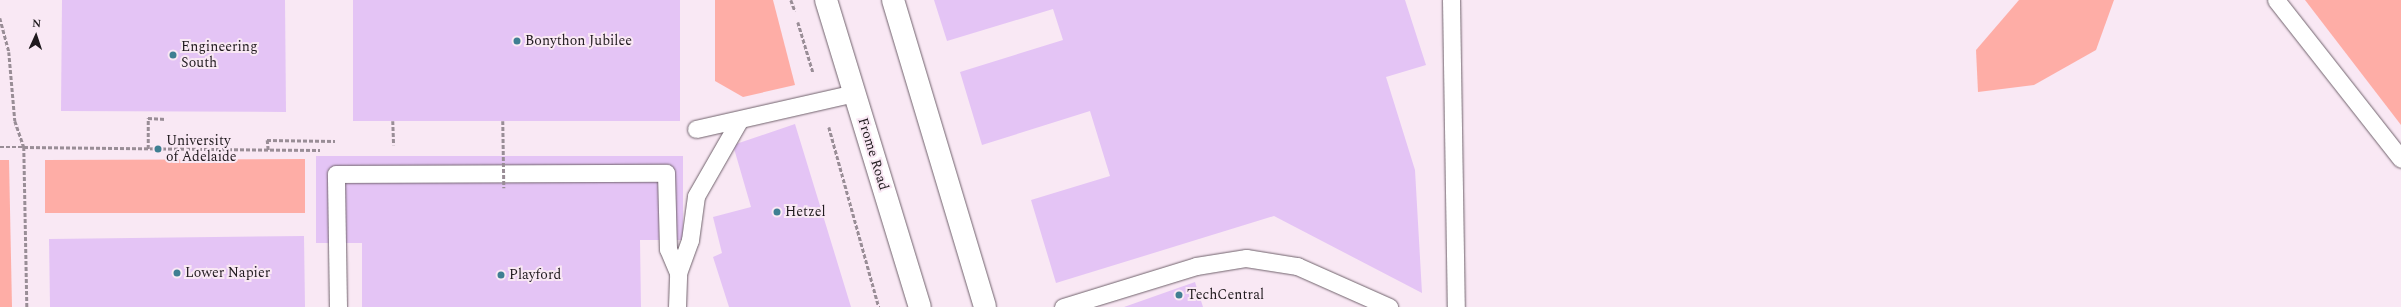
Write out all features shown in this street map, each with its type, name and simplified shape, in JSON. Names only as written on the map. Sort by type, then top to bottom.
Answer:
[{"type":"main road","name":"Frome Road","points":[[826,0],[920,307]]},
{"type":"main road","points":[[893,0],[985,307]]},
{"type":"lane","points":[[1451,0],[1456,307]]},
{"type":"lane","points":[[2276,0],[2401,159]]},
{"type":"lane","points":[[696,129],[739,121],[854,93]]},
{"type":"lane","points":[[677,307],[678,273],[690,240],[696,196],[739,121]]},
{"type":"lane","points":[[338,307],[336,174],[666,173],[668,249],[678,273]]},
{"type":"lane","points":[[1063,307],[1196,266],[1246,258],[1297,266],[1389,307]]},
{"type":"path","points":[[791,0],[821,100],[879,307]]},
{"type":"path","points":[[0,18],[9,52],[15,121],[24,147],[27,307]]},
{"type":"path","points":[[148,148],[148,118],[166,119]]},
{"type":"path","points":[[393,121],[394,149]]},
{"type":"path","points":[[502,121],[504,188]]},
{"type":"path","points":[[268,150],[267,140],[334,141]]},
{"type":"path","points":[[0,147],[336,150],[336,174]]},
{"type":"shaded area","points":[[715,0],[773,0],[795,85],[743,97],[715,81]]},
{"type":"shaded area","points":[[2019,0],[2114,0],[2096,50],[2034,85],[1978,92],[1976,50]]},
{"type":"shaded area","points":[[2305,0],[2401,0],[2401,125]]},
{"type":"shaded area","points":[[305,159],[305,213],[45,213],[45,160]]},
{"type":"shaded area","points":[[0,160],[9,160],[12,307],[0,307]]},
{"type":"building","name":"Engineering South","points":[[62,0],[285,0],[286,112],[61,111]]},
{"type":"building","name":"Bonython Jubilee","points":[[353,0],[680,0],[680,121],[353,121]]},
{"type":"building","points":[[934,0],[1405,0],[1426,65],[1386,77],[1415,170],[1422,293],[1274,216],[1056,283],[1031,200],[1110,176],[1090,111],[982,145],[960,72],[1063,40],[1053,9],[947,41]]},
{"type":"building","name":"Hetzel","points":[[795,124],[851,307],[729,307],[713,257],[722,253],[713,217],[751,207],[733,145]]},
{"type":"building","name":"Playford","points":[[316,156],[683,156],[683,240],[640,240],[641,307],[362,307],[362,243],[316,243]]},
{"type":"building","name":"Lower Napier","points":[[304,236],[305,307],[50,307],[49,239]]},
{"type":"building","name":"TechCentral","points":[[1195,282],[1203,307],[1124,307]]},
{"type":"place","name":"Bonython Jubilee","points":[[517,41]]},
{"type":"place","name":"Engineering South","points":[[173,55]]},
{"type":"place","name":"University of Adelaide","points":[[158,149]]},
{"type":"place","name":"Hetzel","points":[[777,212]]},
{"type":"place","name":"Lower Napier","points":[[177,273]]},
{"type":"place","name":"Playford","points":[[501,275]]},
{"type":"place","name":"TechCentral","points":[[1179,295]]}]
